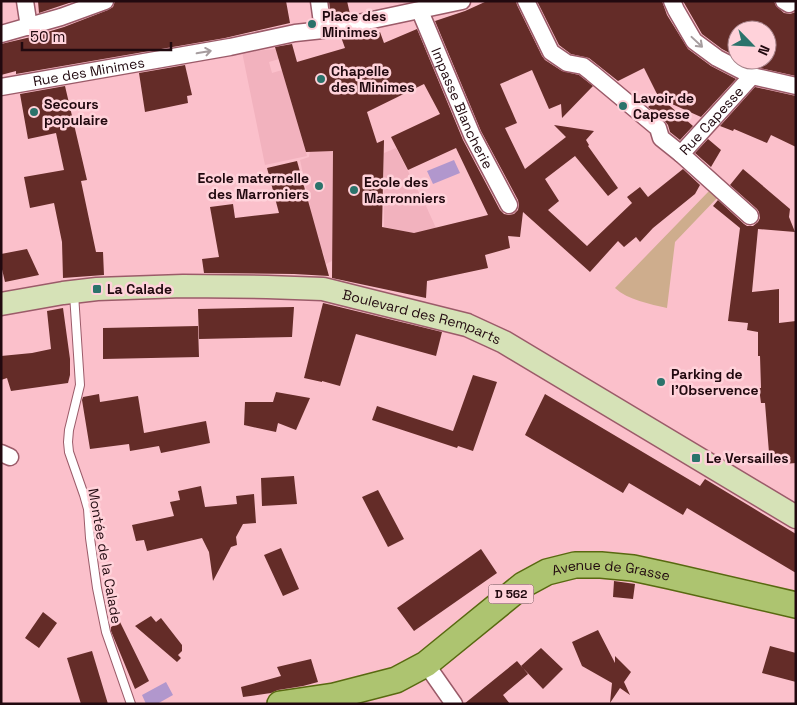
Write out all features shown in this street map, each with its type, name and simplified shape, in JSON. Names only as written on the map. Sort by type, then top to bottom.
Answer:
[{"type":"main road","name":"Avenue de Grasse","points":[[280,704],[334,696],[396,680],[426,664],[523,585],[547,572],[575,565],[633,568],[796,605]]},
{"type":"street","points":[[26,1],[29,27]]},
{"type":"street","points":[[1,34],[29,27],[105,1]]},
{"type":"street","points":[[319,1],[323,30]]},
{"type":"street","name":"Rue des Minimes","points":[[1,87],[230,47],[295,33],[323,30],[462,1]]},
{"type":"street","name":"Rue Capesse","points":[[526,1],[551,52],[567,63],[582,66],[592,73],[658,128],[661,138],[681,154],[752,76]]},
{"type":"street","points":[[672,1],[694,41],[718,58],[752,76],[796,86]]},
{"type":"street","points":[[784,1],[789,4],[794,1]]},
{"type":"street","name":"Impasse Blancherie","points":[[420,11],[472,135],[509,205]]},
{"type":"street","points":[[681,154],[750,216]]},
{"type":"street","name":"Boulevard des Remparts","points":[[1,304],[98,289],[183,286],[323,289],[467,325],[504,342],[796,516]]},
{"type":"street","points":[[426,664],[454,704]]},
{"type":"lane","name":"Montée de la Calade","points":[[74,292],[80,385],[69,430],[69,452],[88,509],[97,588],[106,632],[131,704]]},
{"type":"shaded area","points":[[276,49],[279,59],[269,62],[272,73],[282,70],[307,156],[265,165],[242,52]]},
{"type":"shaded area","name":"Ecole maternelle des Marroniers","points":[[333,140],[332,261],[326,264],[323,252],[314,251],[311,211],[300,160],[309,157],[310,151]]},
{"type":"shaded area","points":[[396,148],[436,228],[428,236],[384,227],[384,153]]},
{"type":"shaded area","points":[[454,160],[460,173],[433,184],[427,171]]},
{"type":"shaded area","points":[[710,190],[718,197],[675,242],[667,308],[633,299],[615,288]]},
{"type":"shaded area","points":[[166,682],[173,695],[157,704],[146,704],[142,695]]},
{"type":"building","points":[[38,1],[75,1],[39,13]]},
{"type":"building","points":[[115,1],[286,1],[290,23],[225,38],[16,74],[16,71],[1,75],[1,44],[64,27],[108,10],[113,7]]},
{"type":"building","points":[[329,1],[347,1],[350,14],[331,18]]},
{"type":"building","points":[[487,1],[516,1],[545,60],[562,71],[579,75],[593,86],[562,118],[561,104],[549,109],[532,70],[500,84],[517,123],[505,128],[525,169],[566,137],[554,125],[594,131],[586,140],[588,146],[618,188],[608,196],[575,156],[545,179],[559,201],[548,210],[587,246],[632,203],[627,197],[640,187],[648,197],[683,169],[700,185],[695,194],[653,228],[640,242],[636,237],[624,247],[618,241],[590,272],[523,212],[520,237],[508,236],[510,248],[485,255],[488,268],[427,281],[426,298],[332,278],[333,151],[306,152],[275,47],[292,44],[297,62],[345,48],[341,37],[360,34],[361,38],[380,32],[384,43],[417,29],[463,140],[500,210],[504,214],[514,214],[518,210],[518,200],[481,131],[435,21]],"holes":[[[424,84],[440,114],[391,137],[408,170],[456,148],[488,215],[414,233],[382,227],[384,140],[377,143],[367,112]]]},
{"type":"building","points":[[537,1],[662,1],[667,15],[688,49],[711,66],[736,79],[701,117],[663,100],[693,126],[680,140],[670,132],[664,120],[648,107],[659,98],[644,68],[618,81],[589,58],[571,54],[559,45]]},
{"type":"building","points":[[683,1],[774,1],[776,6],[784,13],[796,12],[796,76],[769,70],[777,70],[777,20],[727,20],[727,52],[702,34]]},
{"type":"building","points":[[185,65],[192,95],[187,96],[188,103],[145,112],[139,73]]},
{"type":"building","points":[[65,86],[87,180],[81,181],[96,252],[103,252],[104,275],[63,278],[62,242],[54,203],[30,208],[24,177],[64,170],[56,133],[28,139],[20,94]]},
{"type":"building","points":[[755,87],[796,96],[796,147],[771,135],[767,143],[734,129],[733,131],[720,126]]},
{"type":"building","points":[[708,139],[721,150],[711,167],[695,153]]},
{"type":"building","points":[[297,161],[329,276],[204,273],[202,259],[219,257],[210,207],[233,204],[235,218],[279,213],[267,168]]},
{"type":"building","points":[[743,169],[790,209],[789,217],[795,232],[758,229],[752,292],[779,289],[779,323],[796,321],[796,463],[770,465],[765,403],[761,403],[759,388],[761,388],[758,332],[747,330],[748,323],[728,321],[740,228],[713,206],[718,200],[747,226],[753,226],[758,222],[760,218],[757,209],[730,185]]},
{"type":"building","points":[[27,249],[39,275],[5,282],[1,265],[1,254]]},
{"type":"building","points":[[323,303],[442,332],[436,356],[356,334],[340,386],[304,378]]},
{"type":"building","points":[[294,307],[292,337],[199,339],[198,309]]},
{"type":"building","points":[[63,308],[70,359],[68,383],[11,391],[7,378],[1,380],[1,356],[51,349],[47,311]]},
{"type":"building","points":[[198,326],[199,357],[103,359],[103,328]]},
{"type":"building","points":[[473,375],[497,382],[473,451],[458,446],[457,448],[372,420],[377,406],[453,431]]},
{"type":"building","points":[[276,392],[310,398],[296,430],[278,423],[276,432],[244,425],[245,402],[273,402]]},
{"type":"building","points":[[99,394],[100,402],[138,396],[144,433],[206,421],[210,443],[161,453],[159,446],[130,451],[129,444],[90,449],[82,400],[83,397]]},
{"type":"building","points":[[545,394],[700,486],[705,479],[796,534],[796,573],[687,508],[683,515],[629,483],[623,493],[525,435]]},
{"type":"building","points":[[294,476],[297,504],[262,506],[261,478]]},
{"type":"building","points":[[201,486],[205,507],[237,504],[236,496],[254,494],[256,523],[243,524],[236,537],[237,545],[231,547],[213,581],[209,552],[202,538],[147,551],[144,540],[136,541],[132,525],[174,516],[170,502],[180,500],[178,491]]},
{"type":"building","points":[[378,490],[404,539],[388,547],[362,497]]},
{"type":"building","points":[[281,548],[299,589],[283,596],[264,555]]},
{"type":"building","points":[[481,549],[497,573],[414,631],[397,608]]},
{"type":"building","points":[[614,581],[635,584],[633,599],[613,597]]},
{"type":"building","points":[[43,612],[57,623],[39,648],[25,638]]},
{"type":"building","points":[[151,616],[156,622],[161,618],[182,645],[182,651],[178,655],[181,658],[177,662],[135,626]]},
{"type":"building","points":[[120,622],[149,681],[135,689],[111,631],[111,627]]},
{"type":"building","points":[[598,630],[615,663],[615,656],[631,672],[624,682],[630,695],[620,688],[610,703],[612,683],[582,666],[572,642]]},
{"type":"building","points":[[770,646],[796,653],[796,682],[762,673]]},
{"type":"building","points":[[541,648],[563,669],[543,689],[521,666]]},
{"type":"building","points":[[92,651],[108,704],[81,704],[67,658]]},
{"type":"building","points":[[311,659],[318,682],[271,693],[243,697],[241,687],[281,676],[277,667]]},
{"type":"building","points":[[517,661],[528,674],[503,695],[510,704],[464,704]]},
{"type":"place","name":"Place des Minimes","points":[[312,24]]},
{"type":"place","name":"Chapelle des Minimes","points":[[321,79]]},
{"type":"place","name":"Lavoir de Capesse","points":[[623,106]]},
{"type":"place","name":"Secours populaire","points":[[34,112]]},
{"type":"place","name":"Ecole maternelle des Marroniers","points":[[319,186]]},
{"type":"place","name":"Ecole des Marronniers","points":[[354,190]]},
{"type":"place","name":"La Calade","points":[[97,289]]},
{"type":"place","name":"Parking de l'Observence","points":[[661,382]]},
{"type":"place","name":"Le Versailles","points":[[696,458]]}]
